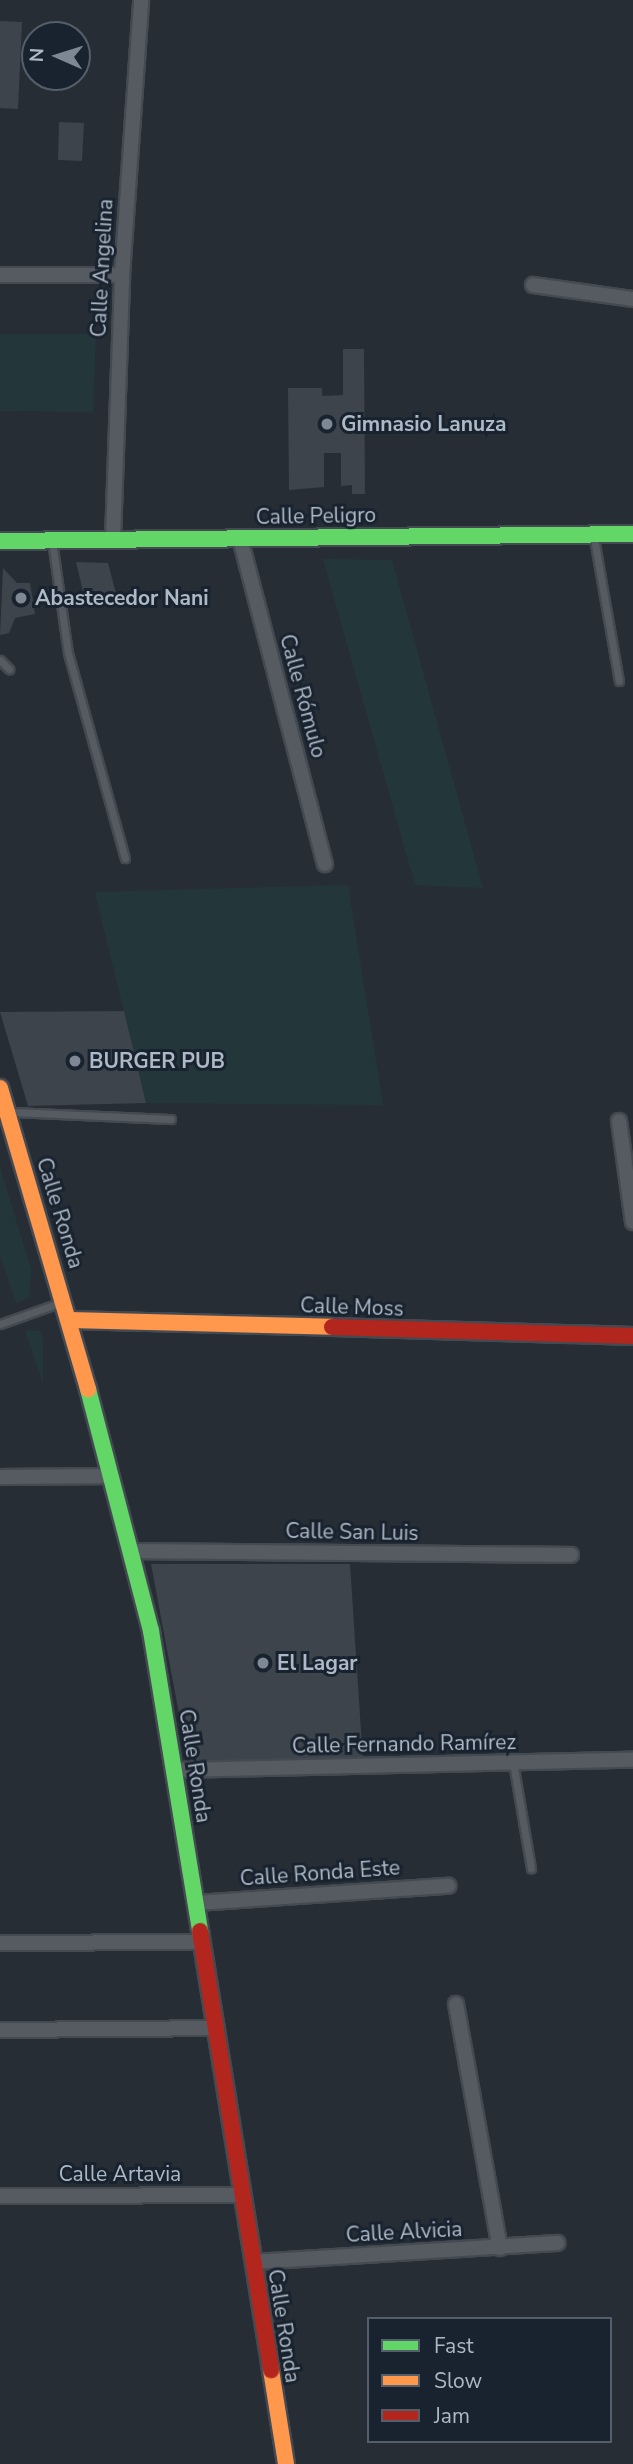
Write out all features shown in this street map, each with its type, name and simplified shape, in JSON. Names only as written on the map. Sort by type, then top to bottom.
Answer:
[{"type":"street","name":"Calle Angelina","points":[[113,539],[122,275],[141,0]]},
{"type":"street","points":[[0,275],[122,275]]},
{"type":"street","points":[[533,285],[633,299]]},
{"type":"street","name":"Calle Peligro","points":[[0,541],[633,534]]},
{"type":"street","name":"Calle Rómulo","points":[[240,538],[325,864]]},
{"type":"street","name":"Calle Ronda","points":[[0,1088],[70,1320],[109,1476],[133,1551],[175,1770],[286,2464]]},
{"type":"street","points":[[619,1121],[633,1222]]},
{"type":"street","name":"Calle Moss","points":[[70,1320],[633,1336]]},
{"type":"street","points":[[0,1478],[109,1476]]},
{"type":"street","name":"Calle San Luis","points":[[133,1551],[572,1555]]},
{"type":"street","name":"Calle Fernando Ramírez","points":[[175,1770],[633,1760]]},
{"type":"street","name":"Calle Ronda Este","points":[[196,1903],[448,1886]]},
{"type":"street","points":[[0,1943],[202,1942]]},
{"type":"street","points":[[456,2004],[500,2248]]},
{"type":"street","points":[[0,2030],[217,2028]]},
{"type":"street","name":"Calle Artavia","points":[[0,2196],[241,2195]]},
{"type":"street","name":"Calle Alvicia","points":[[253,2262],[557,2243]]},
{"type":"lane","points":[[593,534],[619,681]]},
{"type":"lane","points":[[52,541],[68,653],[125,858]]},
{"type":"lane","points":[[0,660],[9,669]]},
{"type":"lane","points":[[7,1112],[171,1119]]},
{"type":"lane","points":[[0,1324],[64,1301]]},
{"type":"lane","points":[[513,1762],[531,1868]]},
{"type":"green space","points":[[0,334],[96,334],[93,412],[0,411]]},
{"type":"green space","points":[[323,559],[392,560],[483,888],[415,885]]},
{"type":"green space","points":[[348,885],[383,1105],[146,1103],[95,892]]},
{"type":"green space","points":[[0,1167],[31,1269],[29,1298],[16,1303],[0,1255]]},
{"type":"green space","points":[[25,1330],[40,1331],[43,1339],[43,1384]]},
{"type":"building","points":[[0,21],[21,22],[18,109],[0,108]]},
{"type":"building","points":[[59,122],[84,123],[82,161],[58,160]]},
{"type":"building","name":"Gimnasio Lanuza","points":[[343,349],[364,349],[365,494],[352,494],[352,485],[341,486],[341,453],[324,453],[324,487],[289,490],[288,388],[322,388],[322,396],[343,395]]},
{"type":"building","points":[[76,562],[108,563],[117,597],[86,604]]},
{"type":"building","points":[[3,568],[17,583],[30,583],[35,614],[15,618],[9,633],[0,635]]},
{"type":"building","name":"BURGER PUB","points":[[124,1011],[146,1103],[28,1106],[0,1012]]},
{"type":"building","name":"El Lagar","points":[[151,1564],[350,1564],[363,1761],[188,1762]]},
{"type":"traffic: fast","points":[[0,541],[633,534]]},
{"type":"traffic: fast","points":[[88,1389],[151,1631],[200,1931]]},
{"type":"traffic: slow","points":[[0,1088],[88,1389]]},
{"type":"traffic: slow","points":[[70,1320],[332,1327]]},
{"type":"traffic: slow","points":[[271,2370],[286,2464]]},
{"type":"traffic: jam","points":[[332,1327],[633,1336]]},
{"type":"traffic: jam","points":[[200,1931],[271,2370]]},
{"type":"place","name":"Gimnasio Lanuza","points":[[327,424]]},
{"type":"place","name":"Abastecedor Nani","points":[[21,598]]},
{"type":"place","name":"BURGER PUB","points":[[75,1061]]},
{"type":"place","name":"El Lagar","points":[[263,1663]]}]
